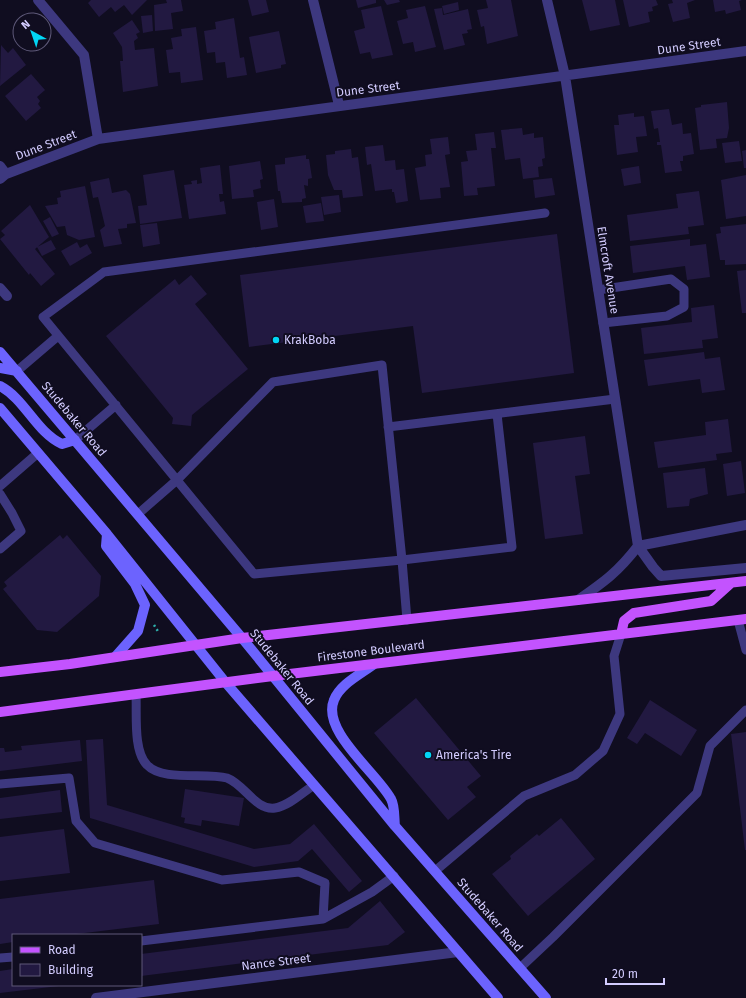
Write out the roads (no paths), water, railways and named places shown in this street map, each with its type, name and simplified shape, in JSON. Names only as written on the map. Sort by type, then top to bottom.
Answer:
[{"type":"main road","name":"Studebaker Road","points":[[0,352],[242,638],[395,826],[546,998]]},
{"type":"main road","points":[[0,368],[17,371]]},
{"type":"main road","points":[[0,386],[10,391],[52,440],[62,444],[75,440]]},
{"type":"main road","points":[[0,408],[107,534],[226,683],[498,998]]},
{"type":"main road","points":[[107,534],[106,546],[135,584],[145,605],[138,631],[116,657]]},
{"type":"main road","points":[[0,672],[196,646],[242,638],[746,581]]},
{"type":"main road","points":[[621,634],[624,621],[634,613],[711,601],[731,583]]},
{"type":"main road","name":"Firestone Boulevard","points":[[0,712],[273,676],[742,620]]},
{"type":"main road","points":[[374,664],[343,687],[334,700],[331,713],[337,730],[392,800],[395,826]]},
{"type":"street","points":[[38,0],[84,55],[98,139]]},
{"type":"street","points":[[313,0],[339,105]]},
{"type":"street","name":"Elmcroft Avenue","points":[[547,0],[565,76],[638,546],[661,576],[746,568]]},
{"type":"street","name":"Dune Street","points":[[2,173],[98,139],[339,105],[746,51]]},
{"type":"street","points":[[0,288],[7,296]]},
{"type":"street","points":[[578,600],[608,579],[622,567],[638,546],[746,525]]},
{"type":"street","name":"Nance Street","points":[[96,998],[458,952]]},
{"type":"lane","points":[[497,414],[512,547],[402,560],[254,574],[43,317],[104,272],[545,212]]},
{"type":"lane","points":[[598,290],[671,279],[684,289],[684,308],[667,316],[604,323]]},
{"type":"lane","points":[[17,371],[58,336]]},
{"type":"lane","points":[[138,514],[177,480],[273,382],[382,365],[407,620]]},
{"type":"lane","points":[[388,427],[615,398]]},
{"type":"lane","points":[[75,440],[116,405]]},
{"type":"lane","points":[[0,486],[38,453]]},
{"type":"lane","points":[[0,494],[21,531],[0,549]]},
{"type":"lane","points":[[742,620],[746,650]]},
{"type":"lane","points":[[435,871],[524,796],[575,775],[603,751],[620,714],[614,656],[621,634]]},
{"type":"lane","points":[[136,695],[137,736],[140,756],[148,766],[158,772],[185,775],[212,775],[228,779],[242,787],[263,806],[275,808],[289,802],[314,785]]},
{"type":"lane","points":[[520,968],[698,793],[710,746],[746,710]]},
{"type":"lane","points":[[0,784],[69,778],[76,821],[95,843],[222,880],[299,872],[326,883],[323,918]]},
{"type":"lane","points":[[142,941],[323,918],[372,892],[394,876]]},
{"type":"lane","points":[[0,958],[12,957]]},
{"type":"place","name":"KrakBoba","points":[[276,340]]},
{"type":"place","name":"America's Tire","points":[[428,755]]}]
